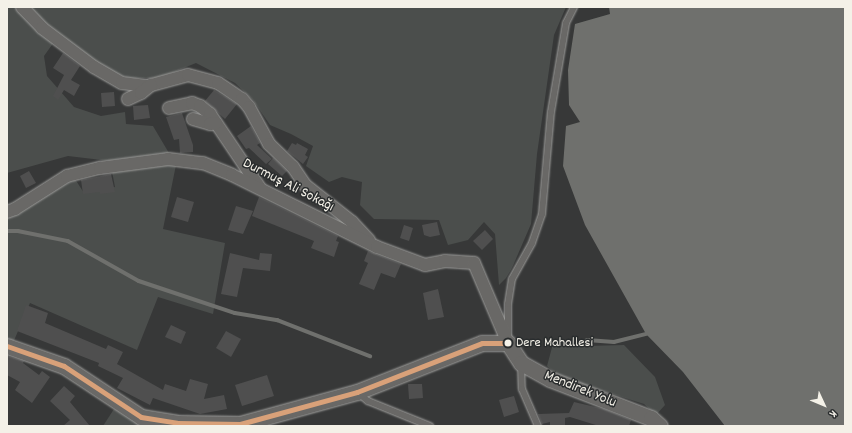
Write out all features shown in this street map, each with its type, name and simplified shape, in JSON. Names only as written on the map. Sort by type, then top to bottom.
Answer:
[{"type":"street","points":[[22,7],[42,28],[94,67],[122,83],[151,86]]},
{"type":"street","points":[[128,99],[151,86],[188,75],[218,83],[242,99],[249,107],[269,144],[293,167],[305,185],[352,222],[377,247]]},
{"type":"street","points":[[169,108],[192,103],[196,104],[210,114],[260,189]]},
{"type":"street","points":[[193,119],[210,124],[216,123]]},
{"type":"street","name":"Durmuş Ali Sokağı","points":[[7,212],[15,209],[68,176],[100,168],[168,159],[202,163],[232,175],[377,247],[425,265],[445,261],[474,263],[508,343]]},
{"type":"street","points":[[7,346],[64,366],[141,416],[177,423],[240,424],[357,392],[482,343],[508,343]]},
{"type":"street","name":"Mendirek Yolu","points":[[508,343],[521,363],[550,379],[650,418],[660,426]]},
{"type":"lane","points":[[508,343],[508,304],[512,279],[532,243],[542,214],[551,112],[566,24],[574,7]]},
{"type":"lane","points":[[521,363],[522,389],[535,425]]},
{"type":"lane","points":[[357,392],[368,401],[430,426]]},
{"type":"shaded area","points":[[7,7],[566,7],[554,35],[537,154],[531,224],[512,268],[506,278],[499,285],[495,234],[484,222],[468,240],[448,245],[439,220],[374,219],[360,205],[362,182],[342,177],[329,182],[306,166],[313,146],[270,125],[253,100],[235,83],[196,63],[159,78],[131,78],[110,73],[59,35],[44,56],[47,76],[74,107],[101,116],[125,112],[126,124],[153,126],[176,165],[163,229],[225,243],[213,314],[158,297],[137,350],[30,303],[7,357],[7,215],[75,179],[84,193],[115,187],[110,161],[68,156],[7,173]]},
{"type":"shaded area","points":[[609,7],[845,7],[845,426],[725,426],[683,372],[646,334],[585,225],[563,166],[566,126],[580,122],[569,105],[568,70],[575,24],[610,14]]},
{"type":"shaded area","points":[[554,340],[587,346],[624,345],[655,377],[665,405],[656,415],[644,404],[560,377],[547,366]]},
{"type":"shaded area","points":[[114,409],[194,426],[103,426]]},
{"type":"building","points":[[63,53],[80,66],[71,80],[80,85],[74,96],[64,90],[58,100],[53,96],[64,75],[53,68]]},
{"type":"building","points":[[214,90],[237,104],[225,119],[205,101]]},
{"type":"building","points":[[114,92],[115,106],[102,107],[101,93]]},
{"type":"building","points":[[148,105],[150,118],[134,120],[133,106]]},
{"type":"building","points":[[182,113],[193,145],[193,152],[180,153],[179,139],[174,140],[166,117]]},
{"type":"building","points":[[251,126],[260,143],[257,145],[272,159],[266,164],[249,148],[246,149],[237,136]]},
{"type":"building","points":[[292,143],[296,145],[297,143],[308,149],[305,155],[308,157],[303,164],[287,151]]},
{"type":"building","points":[[273,158],[287,171],[282,176],[268,164]]},
{"type":"building","points":[[29,171],[36,183],[26,188],[20,176]]},
{"type":"building","points":[[111,174],[115,192],[83,194],[81,180]]},
{"type":"building","points":[[177,197],[194,202],[188,222],[171,217]]},
{"type":"building","points":[[259,197],[338,236],[336,241],[339,242],[334,257],[311,248],[314,241],[252,216]]},
{"type":"building","points":[[236,206],[253,211],[243,234],[228,230]]},
{"type":"building","points":[[437,222],[440,235],[430,237],[424,235],[422,225]]},
{"type":"building","points":[[404,225],[413,228],[409,241],[400,238]]},
{"type":"building","points":[[485,230],[493,239],[482,250],[473,241]]},
{"type":"building","points":[[368,251],[401,264],[395,278],[381,273],[374,290],[359,284],[368,263],[364,261]]},
{"type":"building","points":[[230,253],[259,260],[260,253],[272,254],[270,271],[243,268],[237,297],[221,294]]},
{"type":"building","points":[[438,289],[444,317],[428,320],[423,293]]},
{"type":"building","points":[[26,305],[48,313],[45,323],[106,349],[108,345],[123,352],[117,364],[163,390],[165,384],[186,391],[190,379],[208,384],[204,399],[224,395],[227,409],[200,414],[153,398],[150,405],[117,388],[123,378],[98,366],[99,363],[17,331]]},
{"type":"building","points":[[171,325],[186,332],[181,344],[165,337]]},
{"type":"building","points":[[226,331],[241,339],[231,357],[216,348]]},
{"type":"building","points":[[7,356],[24,361],[23,363],[39,375],[42,371],[50,377],[32,403],[15,390],[20,382],[7,375]]},
{"type":"building","points":[[267,375],[274,396],[242,406],[235,385]]},
{"type":"building","points":[[408,384],[422,384],[423,398],[409,399]]},
{"type":"building","points":[[64,386],[75,396],[70,402],[90,426],[63,426],[70,420],[50,401]]},
{"type":"building","points":[[514,396],[519,412],[504,417],[499,400]]},
{"type":"building","points":[[574,402],[604,409],[631,420],[629,426],[599,426],[570,417],[565,418],[565,426],[550,426],[550,422],[542,424],[538,414],[569,413]]},
{"type":"waterway","points":[[7,231],[18,231],[68,241],[139,281],[235,313],[277,320],[370,356]]},
{"type":"waterway","points":[[587,340],[614,342],[646,334]]},
{"type":"transit line","points":[[7,346],[64,366],[141,417],[177,423],[240,424],[357,392],[482,343],[508,343]]},
{"type":"place","name":"Dere Mahallesi","points":[[508,343]]}]
